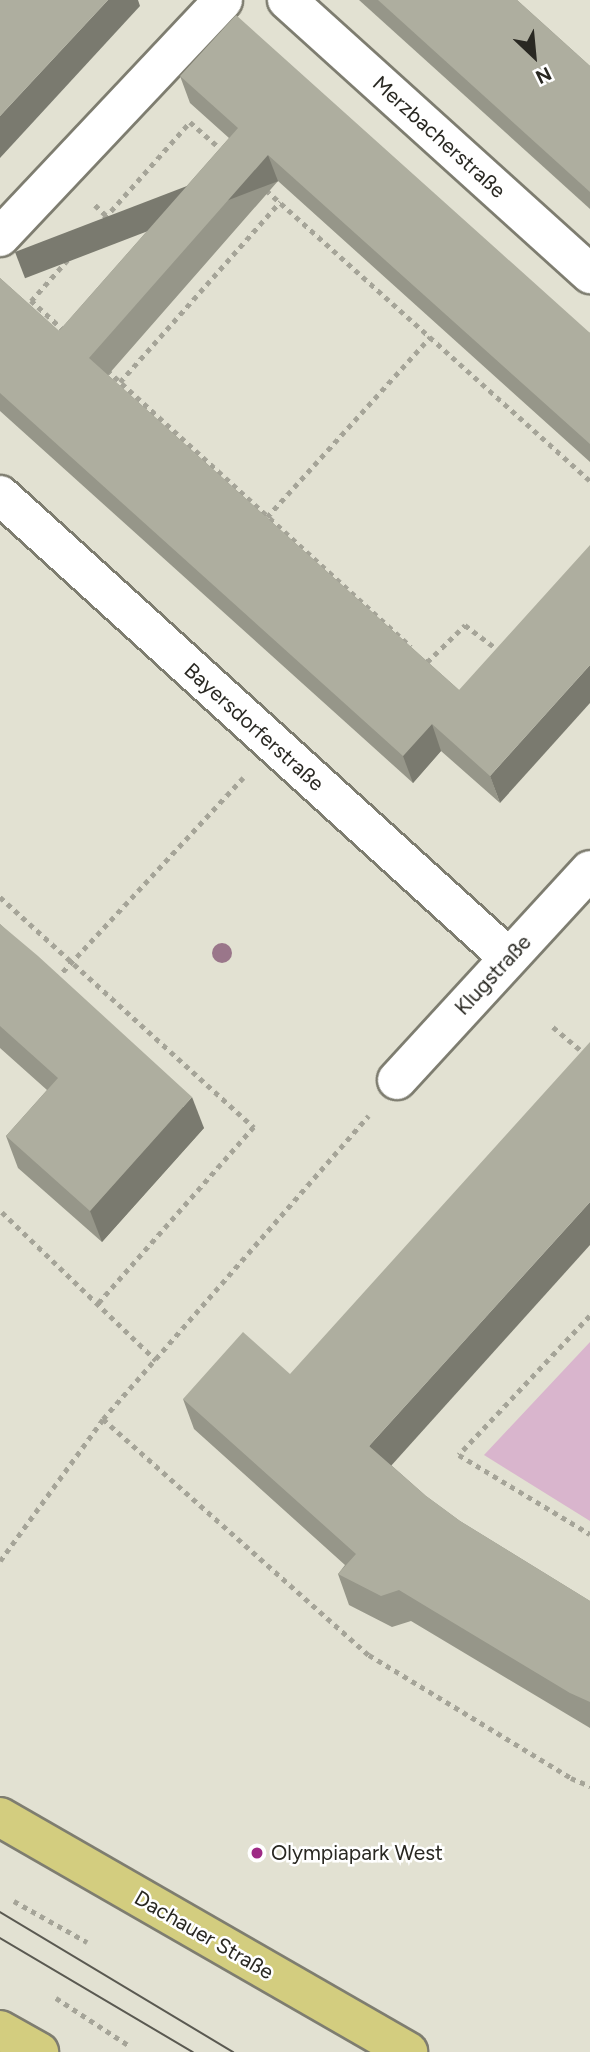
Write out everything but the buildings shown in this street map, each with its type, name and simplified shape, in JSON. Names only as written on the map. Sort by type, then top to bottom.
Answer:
[{"type":"main road","name":"Dachauer Straße","points":[[0,1817],[408,2052]]},
{"type":"main road","points":[[0,2030],[39,2052]]},
{"type":"street","points":[[0,237],[223,0]]},
{"type":"street","name":"Merzbacherstraße","points":[[287,0],[590,274]]},
{"type":"street","name":"Bayersdorferstraße","points":[[0,495],[509,958]]},
{"type":"street","name":"Klugstraße","points":[[397,1080],[590,870]]},
{"type":"path","points":[[70,337],[31,301],[190,122],[230,158]]},
{"type":"path","points":[[260,184],[590,481]]},
{"type":"path","points":[[120,382],[279,202]]},
{"type":"path","points":[[267,517],[430,337]]},
{"type":"path","points":[[100,364],[427,662],[466,625],[504,654]]},
{"type":"path","points":[[49,988],[71,960],[273,745]]},
{"type":"path","points":[[0,897],[254,1127],[98,1304]]},
{"type":"path","points":[[554,1027],[590,1058]]},
{"type":"path","points":[[0,1561],[103,1419],[339,1154],[397,1080]]},
{"type":"path","points":[[2,1212],[156,1360]]},
{"type":"path","points":[[590,1316],[458,1455],[590,1534]]},
{"type":"path","points":[[103,1419],[369,1655],[571,1778],[590,1786]]},
{"type":"path","points":[[14,1901],[87,1942]]},
{"type":"path","points":[[56,1998],[128,2045]]},
{"type":"shaded area","points":[[590,1342],[590,1521],[484,1455]]},
{"type":"tram line","points":[[0,1912],[233,2052]]},
{"type":"tram line","points":[[0,1938],[193,2052]]},
{"type":"place","name":"Olympiapark West","points":[[257,1853]]}]
